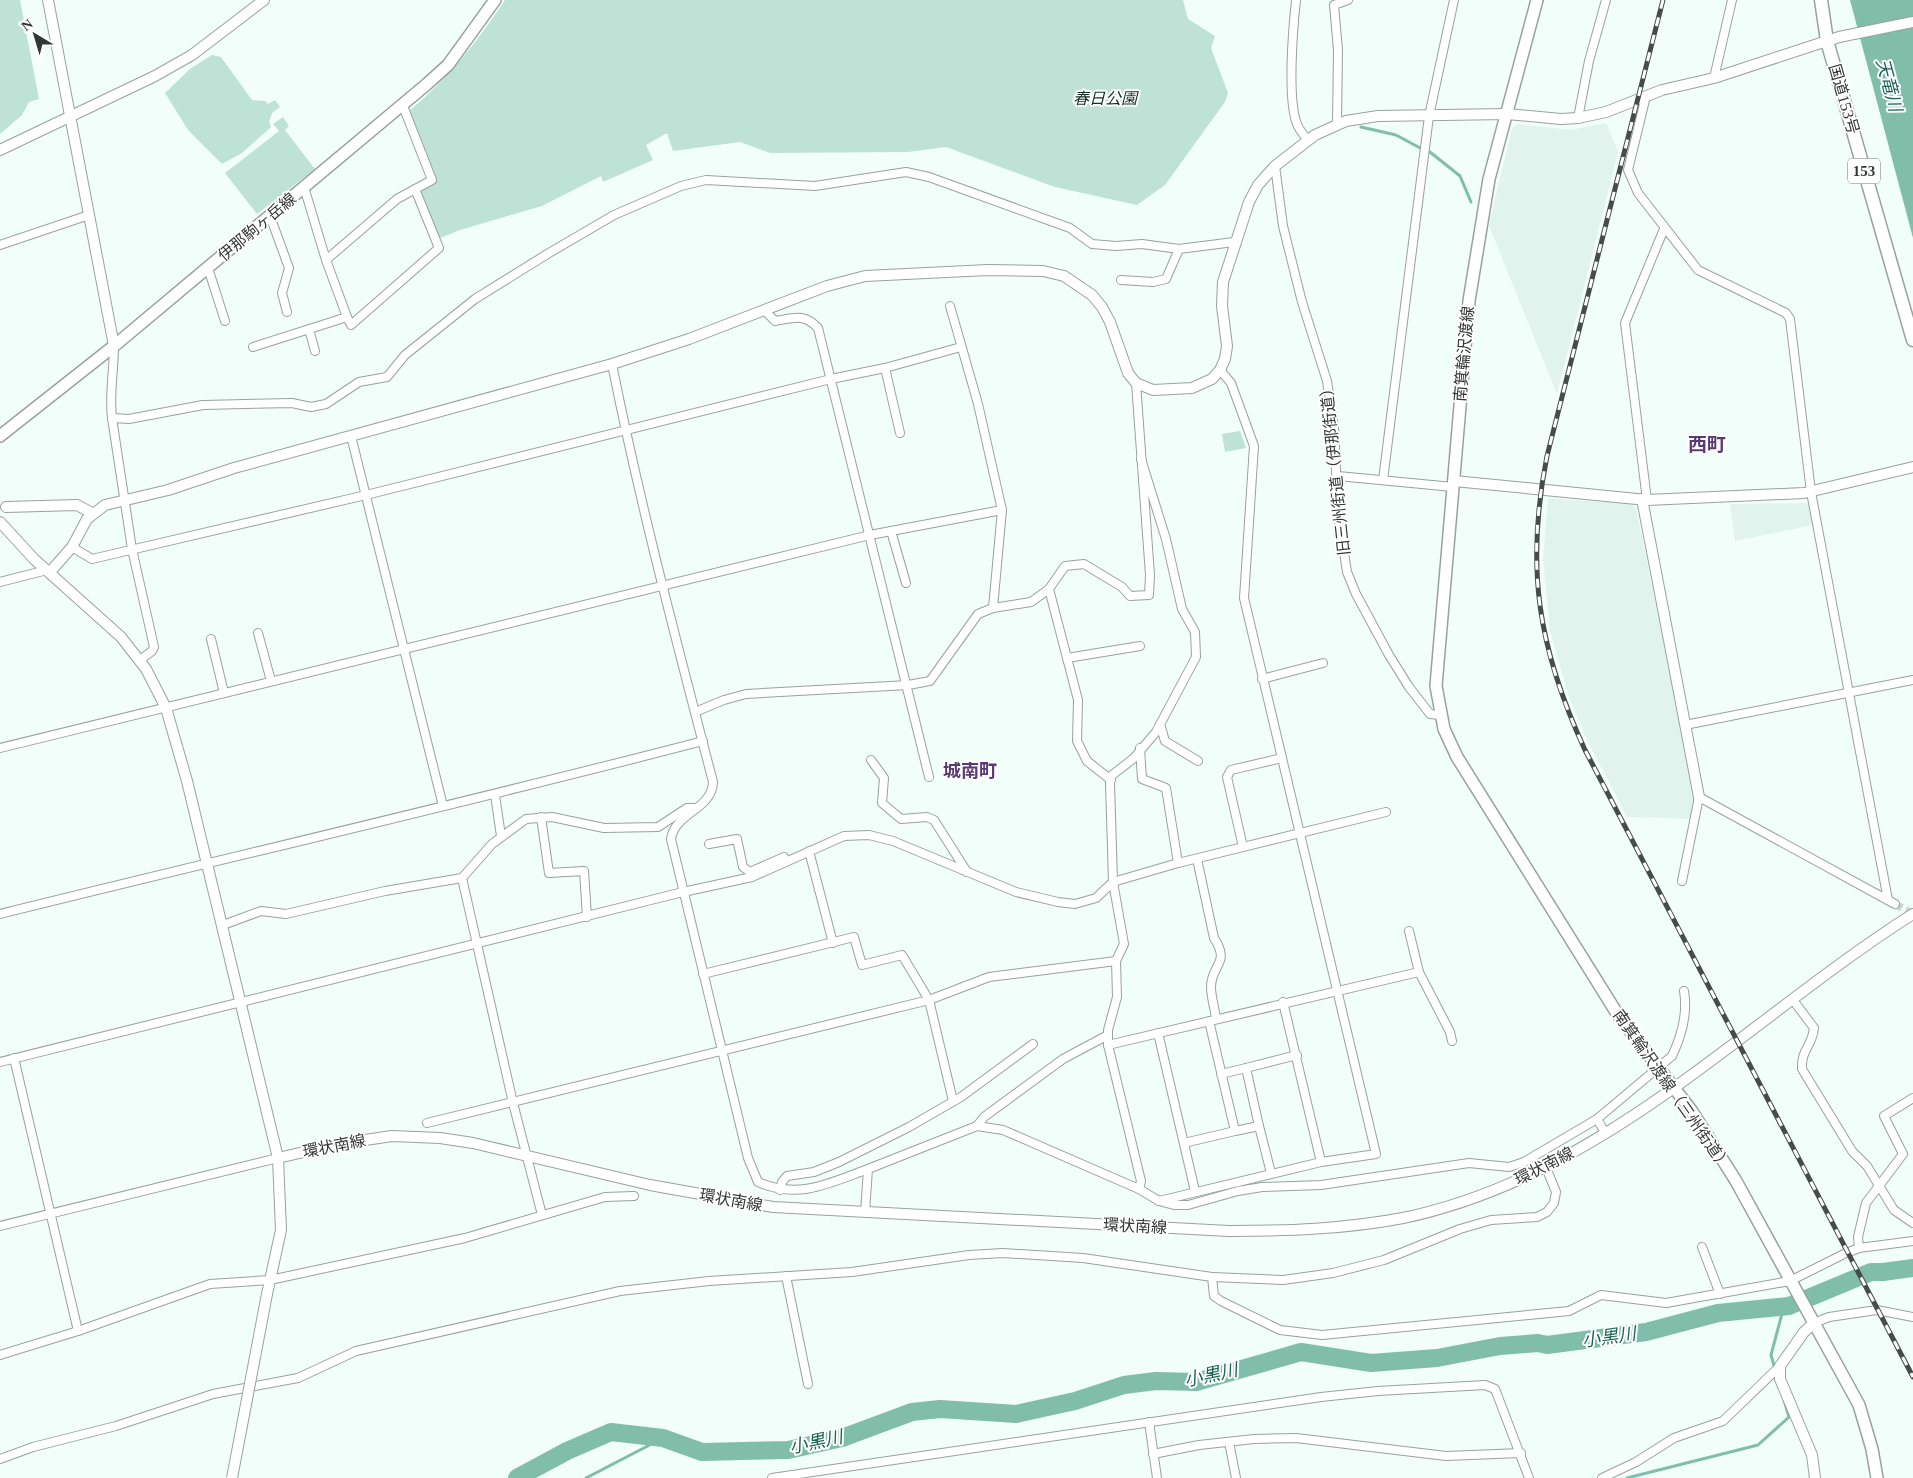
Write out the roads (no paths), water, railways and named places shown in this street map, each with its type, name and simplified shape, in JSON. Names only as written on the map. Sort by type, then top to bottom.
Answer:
[{"type":"highway","name":"国道153号","points":[[1820,0],[1833,39],[1913,340]]},
{"type":"main road","name":"伊那駒ヶ岳線","points":[[3,429],[114,346],[403,106],[448,65],[495,0]]},
{"type":"main road","name":"南箕輪沢渡線","points":[[1440,714],[1436,686],[1469,301],[1477,240],[1489,179],[1537,0]]},
{"type":"main road","name":"南箕輪沢渡線（三州街道）","points":[[1440,714],[1448,741],[1465,770],[1618,1014],[1703,1128],[1736,1182],[1859,1405],[1872,1449],[1877,1478]]},
{"type":"street","points":[[48,0],[114,346],[114,372],[110,398],[112,418],[132,549],[150,619],[154,647],[152,651],[140,660]]},
{"type":"street","points":[[0,150],[71,118],[155,76],[192,55],[264,0]]},
{"type":"street","points":[[1296,0],[1292,57],[1293,108],[1297,124],[1308,140]]},
{"type":"street","points":[[1337,124],[1338,50],[1334,5],[1346,0]]},
{"type":"street","points":[[1384,480],[1429,116],[1454,0]]},
{"type":"street","points":[[1578,118],[1589,62],[1606,0]]},
{"type":"street","points":[[1714,78],[1732,0]]},
{"type":"street","points":[[0,582],[48,571],[72,547],[92,513],[105,505],[124,502],[234,468],[612,364],[689,339],[828,286],[865,276],[988,270],[1043,271],[1075,281],[1092,295],[1110,322],[1128,373],[1136,383],[1153,390],[1192,388],[1204,384],[1220,370],[1225,359],[1227,346],[1222,306],[1223,282],[1248,202],[1258,185],[1275,166],[1308,140],[1337,124],[1362,118],[1507,114],[1561,119],[1578,118],[1606,112],[1646,96],[1714,78],[1833,39],[1913,22]]},
{"type":"street","points":[[1646,96],[1628,170],[1638,193],[1664,230],[1698,270],[1786,313],[1790,320],[1811,492],[1848,692],[1892,902],[1700,797]]},
{"type":"street","points":[[326,260],[397,199],[432,180],[403,106]]},
{"type":"street","name":"旧三州街道（伊那街道）","points":[[1275,166],[1283,226],[1302,302],[1326,380],[1334,427],[1338,476],[1338,514],[1342,550],[1347,572],[1356,594],[1409,687],[1430,714],[1440,714]]},
{"type":"street","points":[[112,418],[129,419],[203,404],[292,403],[311,407],[326,404],[358,382],[387,377],[405,355],[476,299],[549,253],[614,215],[681,186],[706,180],[815,186],[906,172],[918,174],[1070,228],[1092,244],[1116,246],[1142,244],[1179,249],[1234,242]]},
{"type":"street","points":[[304,187],[326,260],[346,317],[352,325],[439,248],[415,189]]},
{"type":"street","points":[[0,245],[89,215]]},
{"type":"street","points":[[270,216],[289,268],[282,293],[287,312]]},
{"type":"street","points":[[1664,230],[1625,323],[1645,499],[1685,725],[1700,797],[1682,881]]},
{"type":"street","points":[[1121,280],[1153,282],[1166,279],[1179,249]]},
{"type":"street","points":[[208,268],[225,321]]},
{"type":"street","points":[[950,306],[978,404],[1002,510],[993,608]]},
{"type":"street","points":[[765,311],[775,321],[803,317],[810,320],[818,328],[908,685],[929,777]]},
{"type":"street","points":[[253,347],[346,317]]},
{"type":"street","points":[[309,329],[315,351]]},
{"type":"street","points":[[72,547],[92,559],[366,495],[831,379],[884,368],[961,347]]},
{"type":"street","points":[[612,364],[625,430],[662,586],[713,782],[710,798],[675,825],[670,839],[752,1171],[758,1182],[780,1190],[796,1191],[812,1188],[868,1170],[977,1126],[984,1117],[1063,1059],[1108,1035]]},
{"type":"street","points":[[884,368],[900,433]]},
{"type":"street","points":[[1159,1201],[1321,1162],[1376,1154],[1244,598],[1254,446],[1237,404],[1231,383],[1220,370]]},
{"type":"street","points":[[695,712],[724,700],[746,694],[908,685],[930,681],[978,614],[993,608],[1032,602],[1049,589],[1065,566],[1084,564],[1122,587],[1130,596],[1149,595],[1150,575],[1136,383]]},
{"type":"street","points":[[351,436],[443,806]]},
{"type":"street","points":[[1139,1189],[1140,1181],[1108,1044],[1108,1035],[1117,997],[1116,961],[1124,944],[1113,882],[1111,776],[1134,758],[1160,724],[1196,656],[1195,632],[1182,609],[1166,539],[1141,459]]},
{"type":"street","points":[[1338,476],[1645,499],[1811,492],[1913,467]]},
{"type":"street","points":[[6,507],[76,505],[92,513]]},
{"type":"street","points":[[0,748],[870,535],[1002,510]]},
{"type":"street","points":[[0,522],[48,571],[121,637],[140,660],[156,687],[166,708],[187,781],[223,925],[278,1158],[281,1230],[232,1478]]},
{"type":"street","points":[[890,531],[906,582]]},
{"type":"street","points":[[1049,589],[1078,700],[1077,741],[1087,761],[1111,780]]},
{"type":"street","points":[[258,633],[271,681]]},
{"type":"street","points":[[211,639],[224,693]]},
{"type":"street","points":[[1067,658],[1140,646]]},
{"type":"street","points":[[1262,679],[1323,663]]},
{"type":"street","points":[[1685,725],[1913,680]]},
{"type":"street","points":[[1160,724],[1165,740],[1198,761]]},
{"type":"street","points":[[0,914],[207,862],[495,795],[702,741]]},
{"type":"street","points":[[1140,748],[1142,779],[1166,788],[1178,863]]},
{"type":"street","points":[[1243,847],[1227,777],[1231,770],[1282,758]]},
{"type":"street","points":[[871,760],[884,778],[882,803],[901,820],[927,817],[934,820],[967,872]]},
{"type":"street","points":[[495,795],[501,836]]},
{"type":"street","points":[[223,925],[261,911],[286,914],[385,891],[462,878],[501,836],[526,819],[552,816],[604,828],[658,827],[687,808],[697,808]]},
{"type":"street","points":[[0,1062],[683,892],[752,877],[844,836],[869,835],[893,841],[1016,892],[1075,904],[1096,898],[1113,882],[1178,863],[1386,812]]},
{"type":"street","points":[[540,816],[549,873],[584,871],[587,917]]},
{"type":"street","points":[[710,844],[736,839],[743,867],[750,872],[790,854],[794,858]]},
{"type":"street","points":[[808,851],[833,943]]},
{"type":"street","points":[[1197,859],[1214,938],[1221,948],[1222,958],[1212,978],[1213,1020],[1221,1074],[1235,1131]]},
{"type":"street","points":[[462,878],[513,1102],[542,1215]]},
{"type":"street","name":"環状南線","points":[[278,1158],[338,1144],[392,1136],[440,1138],[527,1155],[650,1185],[773,1207],[1229,1231],[1304,1231],[1402,1218],[1502,1187],[1606,1134],[1674,1088],[1913,914]]},
{"type":"street","points":[[1409,931],[1419,972],[1450,1032],[1452,1041]]},
{"type":"street","points":[[703,974],[854,938],[862,965],[902,954],[929,1000],[953,1101]]},
{"type":"street","points":[[427,1123],[929,1000],[989,977],[1116,961]]},
{"type":"street","points":[[1108,1044],[1419,972]]},
{"type":"street","points":[[977,1126],[1003,1130],[1139,1189],[1159,1201],[1174,1205],[1188,1205],[1238,1191],[1262,1187],[1321,1185],[1469,1163],[1509,1167],[1524,1162],[1597,1119],[1672,1056],[1679,1043],[1687,1007],[1684,991]]},
{"type":"street","points":[[1793,1000],[1814,1028],[1813,1040],[1802,1057],[1802,1069],[1852,1152],[1867,1166],[1894,1210],[1913,1223]]},
{"type":"street","points":[[1283,1002],[1321,1162]]},
{"type":"street","points":[[1158,1033],[1195,1191]]},
{"type":"street","points":[[780,1190],[782,1182],[787,1176],[814,1172],[839,1162],[909,1127],[953,1101],[1033,1044]]},
{"type":"street","points":[[1221,1074],[1297,1055]]},
{"type":"street","points":[[14,1058],[78,1331]]},
{"type":"street","points":[[1246,1068],[1271,1173]]},
{"type":"street","points":[[1859,1248],[1858,1237],[1866,1202],[1903,1154],[1884,1116],[1913,1098]]},
{"type":"street","points":[[1597,1119],[1606,1134]]},
{"type":"street","points":[[1184,1143],[1259,1126]]},
{"type":"street","points":[[0,1226],[278,1158]]},
{"type":"street","points":[[0,1459],[33,1447],[116,1426],[213,1394],[298,1378],[356,1351],[620,1291],[709,1281],[852,1272],[968,1255],[1002,1253],[1083,1258],[1212,1276],[1283,1280],[1333,1273],[1384,1260],[1460,1229],[1491,1220],[1537,1217],[1547,1212],[1554,1203],[1556,1192],[1545,1165]]},
{"type":"street","points":[[865,1212],[868,1170]]},
{"type":"street","points":[[0,1355],[78,1331],[210,1284],[270,1280],[465,1238],[605,1197],[634,1196]]},
{"type":"street","points":[[1212,1276],[1214,1296],[1221,1301],[1280,1330],[1322,1335],[1569,1311],[1601,1295],[1666,1303],[1792,1283],[1848,1252],[1859,1248],[1913,1241]]},
{"type":"street","points":[[1702,1248],[1720,1294]]},
{"type":"street","points":[[786,1276],[808,1384]]},
{"type":"street","points":[[1602,1478],[1636,1462],[1674,1438],[1723,1421],[1780,1366],[1812,1320],[1877,1310],[1913,1317]]},
{"type":"street","points":[[1780,1366],[1780,1379],[1812,1455],[1815,1478]]},
{"type":"street","points":[[772,1478],[1149,1422],[1368,1392],[1485,1386],[1495,1389],[1529,1478]]},
{"type":"street","points":[[1149,1422],[1157,1478]]},
{"type":"street","points":[[1153,1454],[1199,1444],[1296,1438],[1446,1456],[1521,1454]]},
{"type":"street","points":[[1229,1442],[1236,1478]]},
{"type":"water","name":"天竜川","points":[[1850,0],[1913,0],[1913,238]]},
{"type":"waterway","points":[[1361,127],[1396,135],[1422,149]]},
{"type":"waterway","points":[[1430,152],[1460,176],[1471,202]]},
{"type":"waterway","name":"小黒川","points":[[517,1478],[567,1451],[611,1432],[663,1438],[702,1452],[788,1450],[842,1438],[912,1412],[940,1409],[1016,1414],[1075,1401],[1124,1385],[1156,1381],[1196,1382],[1301,1352],[1371,1363],[1437,1358],[1500,1346],[1538,1343],[1547,1345],[1646,1332],[1718,1313],[1789,1306],[1871,1272],[1913,1268]]},
{"type":"waterway","points":[[1775,1369],[1771,1355],[1784,1306]]},
{"type":"waterway","points":[[1627,1478],[1758,1445],[1789,1417],[1784,1400]]},
{"type":"waterway","points":[[586,1478],[663,1438]]},
{"type":"tunnel","points":[[1895,904],[1913,914]]},
{"type":"railway","points":[[1663,0],[1547,456],[1540,496],[1537,534],[1537,571],[1540,606],[1556,677],[1585,750],[1913,1377]]},
{"type":"district","name":"西町","points":[[1707,444]]},
{"type":"district","name":"城南町","points":[[970,771]]},
{"type":"park label","name":"春日公園","points":[[1105,98]]}]
